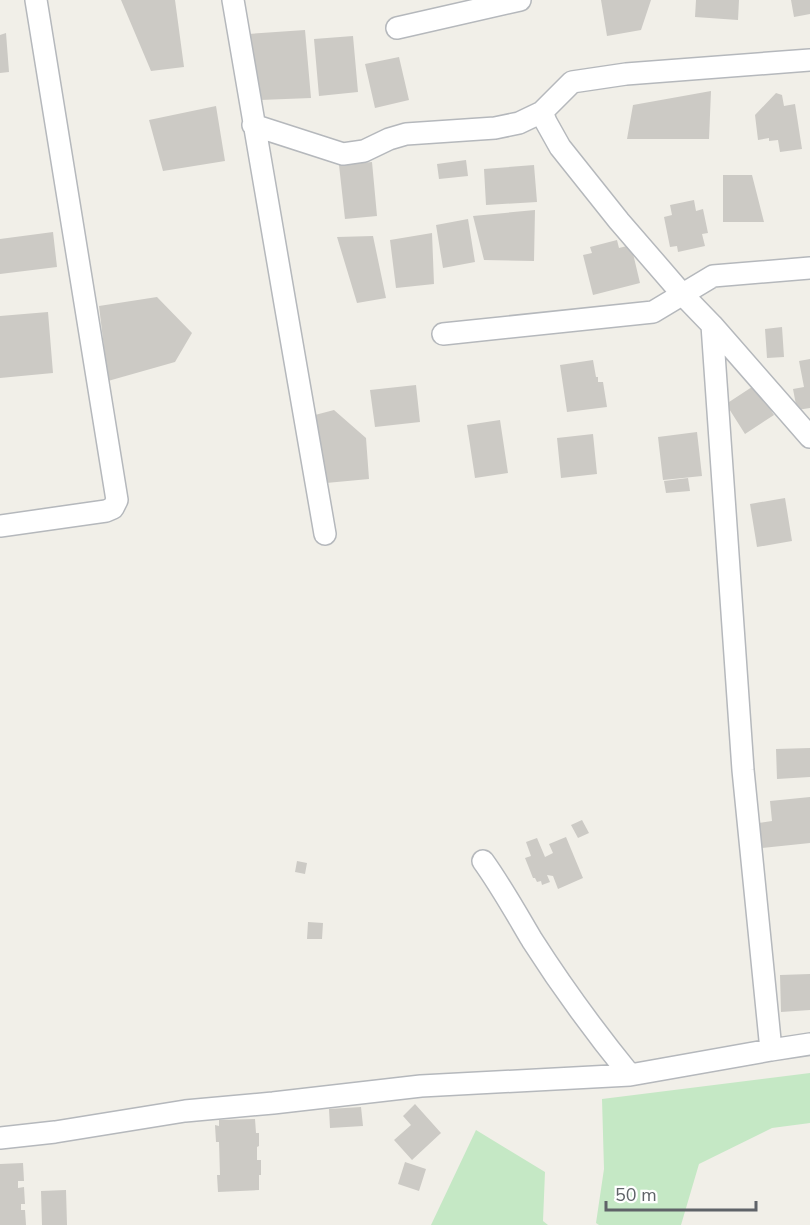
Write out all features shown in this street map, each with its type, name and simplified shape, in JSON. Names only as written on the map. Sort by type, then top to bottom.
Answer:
[{"type":"street","points":[[0,526],[106,512],[113,508],[117,501],[36,0]]},
{"type":"street","points":[[233,0],[326,534]]},
{"type":"street","points":[[397,28],[520,0]]},
{"type":"street","points":[[253,125],[343,154],[364,151],[406,134],[495,128],[519,123],[542,112],[572,82],[626,74],[810,60]]},
{"type":"street","points":[[542,112],[560,147],[619,221],[810,437]]},
{"type":"street","points":[[443,334],[653,312],[713,276],[810,268]]},
{"type":"street","points":[[712,325],[743,770],[771,1050]]},
{"type":"street","points":[[483,861],[500,884],[564,988],[630,1075]]},
{"type":"street","points":[[0,1138],[55,1132],[186,1111],[421,1086],[630,1075],[810,1044]]},
{"type":"green space","points":[[810,1073],[810,1123],[772,1128],[699,1164],[681,1225],[599,1225],[596,1223],[604,1169],[602,1099]]},
{"type":"green space","points":[[476,1130],[545,1172],[543,1221],[548,1225],[431,1225]]},
{"type":"building","points":[[121,0],[175,0],[184,67],[151,71]]},
{"type":"building","points":[[601,0],[651,0],[641,30],[607,36]]},
{"type":"building","points":[[696,0],[739,0],[738,20],[695,17]]},
{"type":"building","points":[[791,0],[810,0],[810,14],[794,17]]},
{"type":"building","points":[[305,30],[311,98],[260,100],[248,34]]},
{"type":"building","points":[[6,33],[9,72],[0,73],[0,35]]},
{"type":"building","points":[[353,36],[358,92],[319,96],[314,39]]},
{"type":"building","points":[[399,57],[409,100],[375,108],[365,64]]},
{"type":"building","points":[[711,91],[709,139],[627,139],[633,105]]},
{"type":"building","points":[[776,93],[782,95],[784,106],[795,104],[802,149],[780,152],[778,140],[769,141],[769,138],[758,140],[755,115]]},
{"type":"building","points":[[216,106],[225,161],[163,171],[149,120]]},
{"type":"building","points":[[466,160],[468,176],[439,179],[437,164]]},
{"type":"building","points":[[372,162],[377,216],[345,219],[339,165]]},
{"type":"building","points":[[534,165],[537,202],[486,205],[484,169]]},
{"type":"building","points":[[723,175],[752,175],[764,222],[723,222]]},
{"type":"building","points":[[694,200],[696,211],[703,209],[708,233],[702,234],[705,246],[678,252],[677,246],[670,247],[664,217],[672,215],[670,205]]},
{"type":"building","points":[[535,210],[534,261],[484,260],[473,216]]},
{"type":"building","points":[[468,219],[475,262],[443,268],[436,225]]},
{"type":"building","points":[[53,232],[57,267],[0,274],[0,239]]},
{"type":"building","points":[[432,233],[434,284],[396,288],[390,240]]},
{"type":"building","points":[[373,236],[386,298],[357,303],[337,237]]},
{"type":"building","points":[[617,240],[619,248],[631,245],[640,283],[593,295],[583,255],[592,253],[590,247]]},
{"type":"building","points":[[157,297],[192,333],[175,362],[108,381],[99,306]]},
{"type":"building","points":[[48,312],[53,373],[0,378],[0,316]]},
{"type":"building","points":[[782,327],[784,357],[767,358],[765,329]]},
{"type":"building","points":[[810,359],[810,408],[797,410],[793,389],[804,387],[799,361]]},
{"type":"building","points":[[593,360],[598,382],[603,382],[607,407],[567,412],[560,365]]},
{"type":"building","points":[[416,385],[420,422],[375,427],[370,390]]},
{"type":"building","points":[[755,385],[774,415],[745,434],[726,404]]},
{"type":"building","points":[[334,410],[366,438],[369,479],[326,483],[315,415]]},
{"type":"building","points":[[500,420],[508,473],[475,478],[467,425]]},
{"type":"building","points":[[697,432],[702,476],[663,480],[658,437]]},
{"type":"building","points":[[593,434],[597,474],[561,478],[557,438]]},
{"type":"building","points":[[688,478],[690,491],[666,493],[664,481]]},
{"type":"building","points":[[785,498],[792,541],[757,547],[750,504]]},
{"type":"building","points":[[810,748],[810,777],[777,779],[776,749]]},
{"type":"building","points":[[810,797],[810,843],[761,848],[758,823],[772,821],[770,801]]},
{"type":"building","points":[[582,820],[589,833],[578,838],[571,825]]},
{"type":"building","points":[[566,837],[583,878],[558,889],[553,876],[547,875],[550,882],[542,885],[541,881],[537,882],[533,878],[525,858],[531,856],[526,842],[537,838],[545,857],[553,853],[549,844]]},
{"type":"building","points":[[297,861],[307,863],[305,874],[295,872]]},
{"type":"building","points":[[308,922],[323,923],[322,939],[307,939]]},
{"type":"building","points":[[810,974],[810,1010],[781,1012],[780,975]]},
{"type":"building","points":[[415,1104],[441,1133],[412,1160],[394,1140],[411,1125],[403,1116]]},
{"type":"building","points":[[361,1107],[363,1126],[330,1128],[329,1109]]},
{"type":"building","points":[[255,1119],[256,1133],[259,1133],[257,1160],[261,1160],[259,1190],[218,1192],[219,1142],[216,1142],[215,1125],[219,1126],[219,1120]]},
{"type":"building","points":[[405,1162],[426,1169],[419,1191],[398,1184]]},
{"type":"building","points":[[23,1163],[24,1181],[18,1181],[18,1188],[24,1187],[25,1204],[21,1204],[21,1210],[25,1210],[26,1225],[0,1225],[0,1164]]},
{"type":"building","points":[[66,1190],[67,1225],[42,1225],[41,1191]]}]
